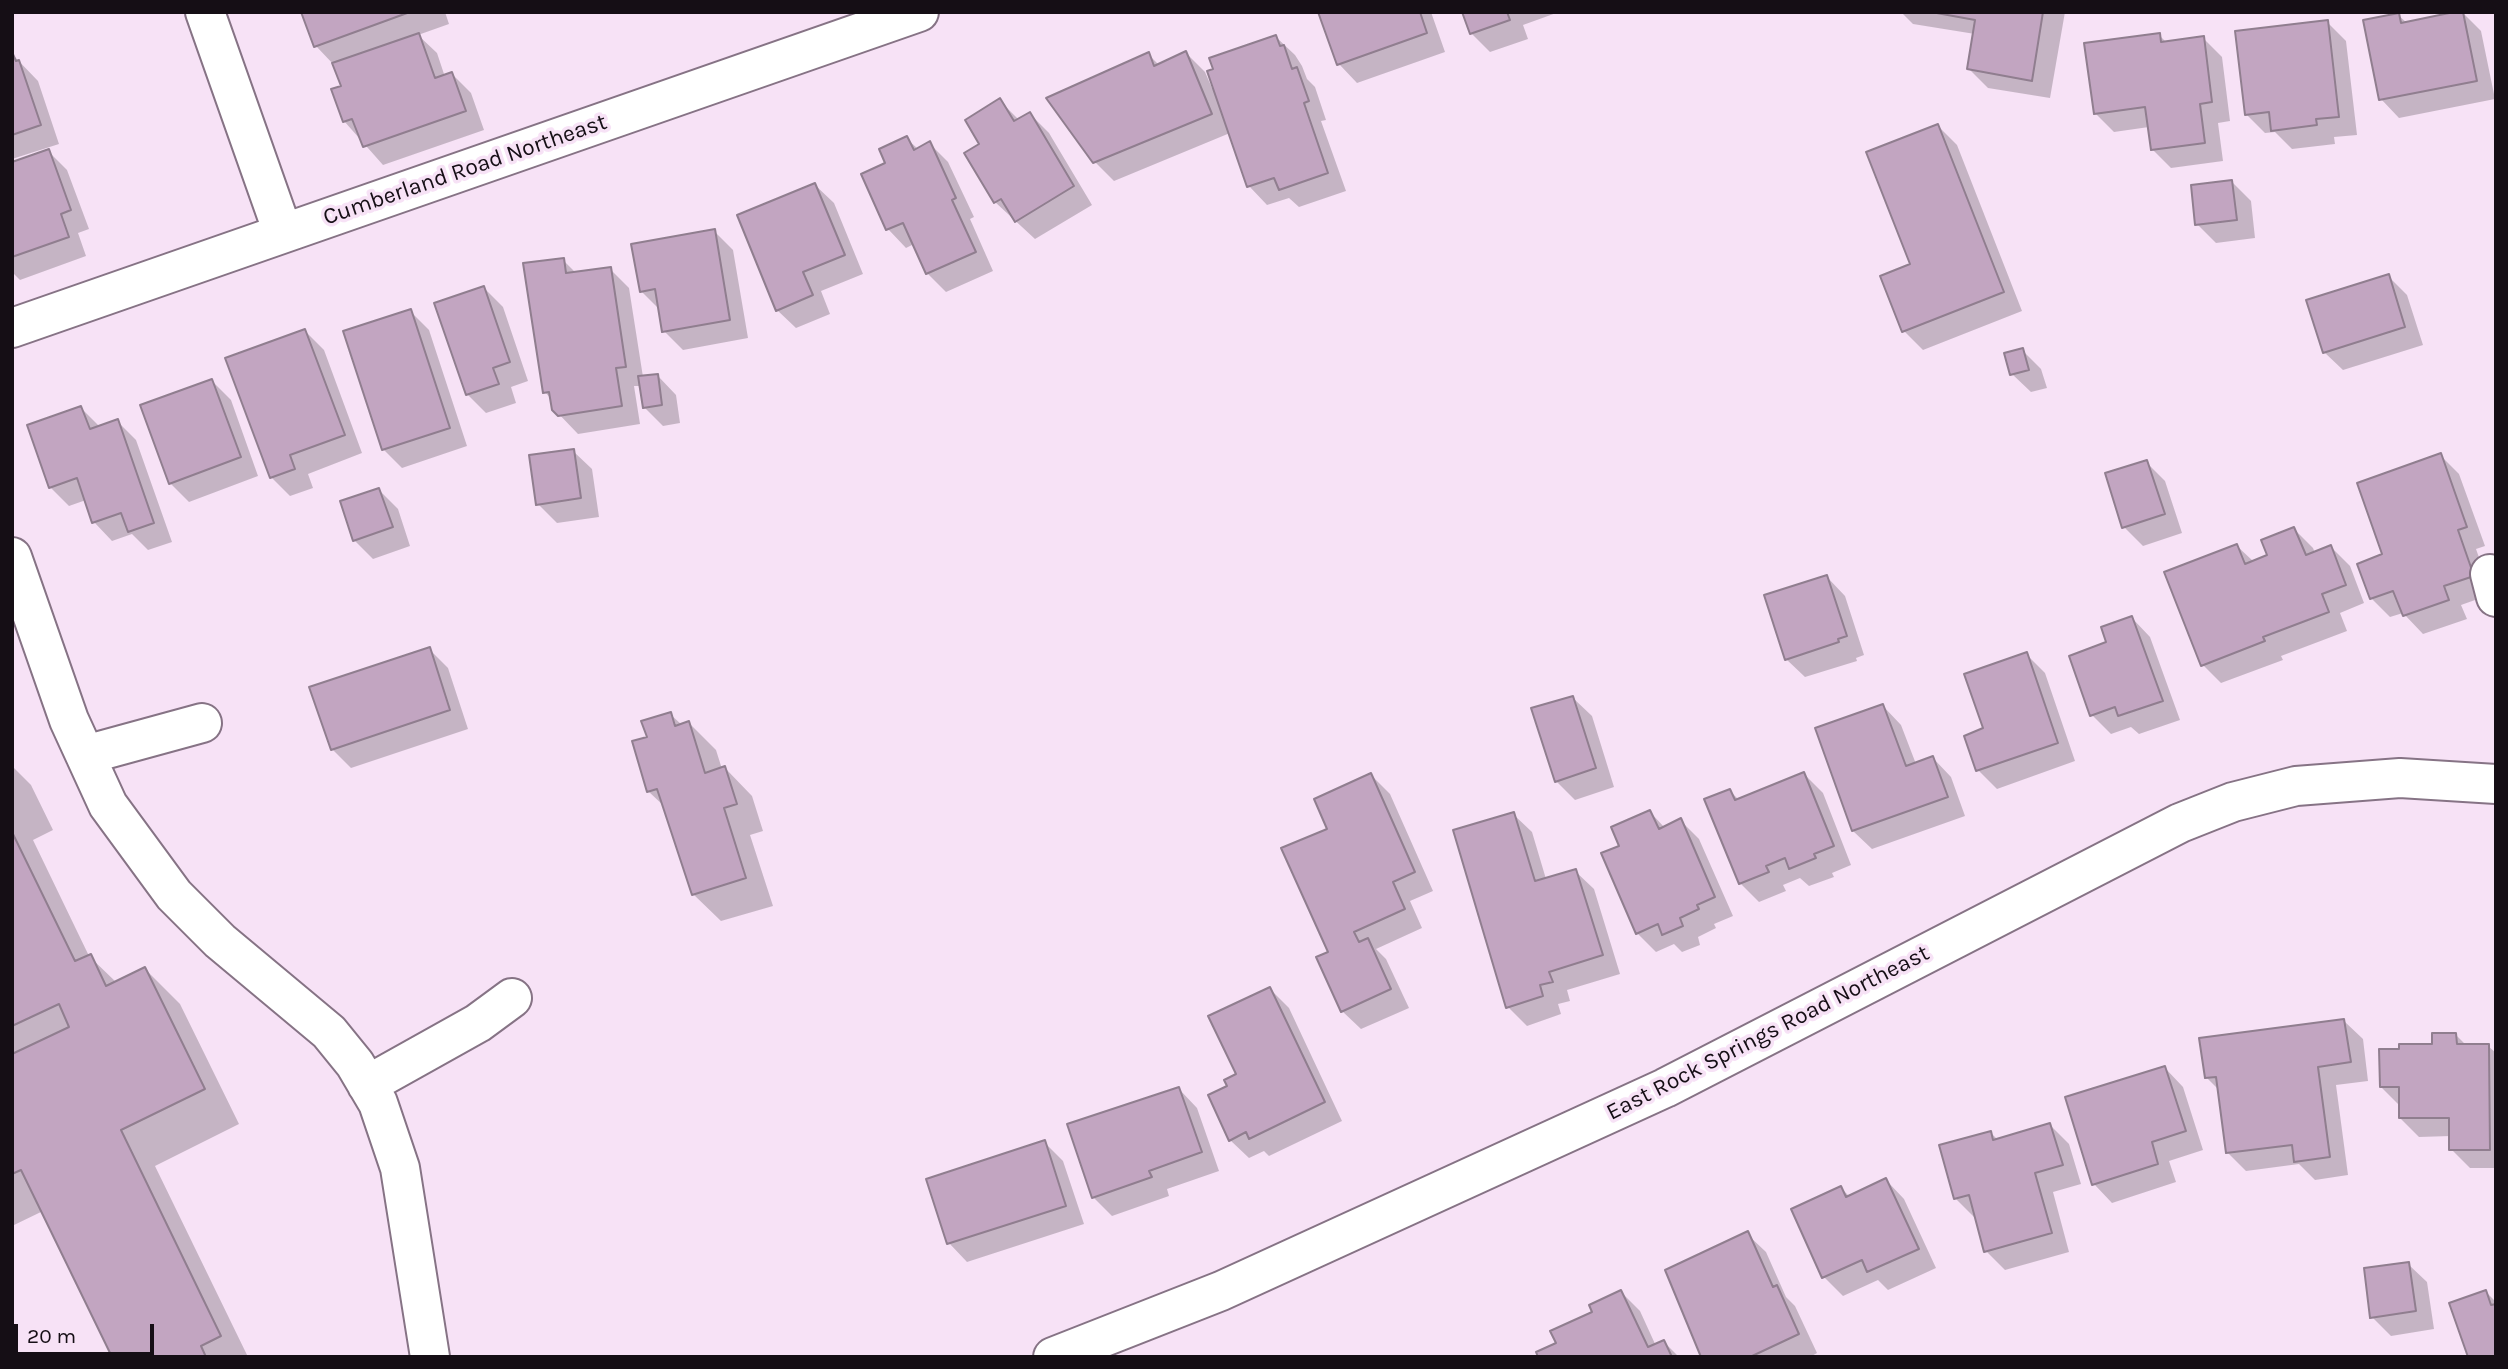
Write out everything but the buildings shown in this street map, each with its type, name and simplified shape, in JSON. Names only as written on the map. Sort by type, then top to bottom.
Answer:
[{"type":"street","points":[[205,12],[283,233]]},
{"type":"street","name":"Cumberland Road Northeast","points":[[12,327],[919,12]]},
{"type":"street","points":[[12,557],[69,720],[108,805],[174,895],[220,941],[329,1032],[355,1063],[378,1103],[400,1168],[430,1357]]},
{"type":"street","points":[[85,755],[202,723]]},
{"type":"street","name":"East Rock Springs Road Northeast","points":[[1054,1357],[1221,1291],[1665,1088],[2180,823],[2233,802],[2295,786],[2400,778],[2496,784]]},
{"type":"street","points":[[367,1085],[478,1023],[512,998]]}]
